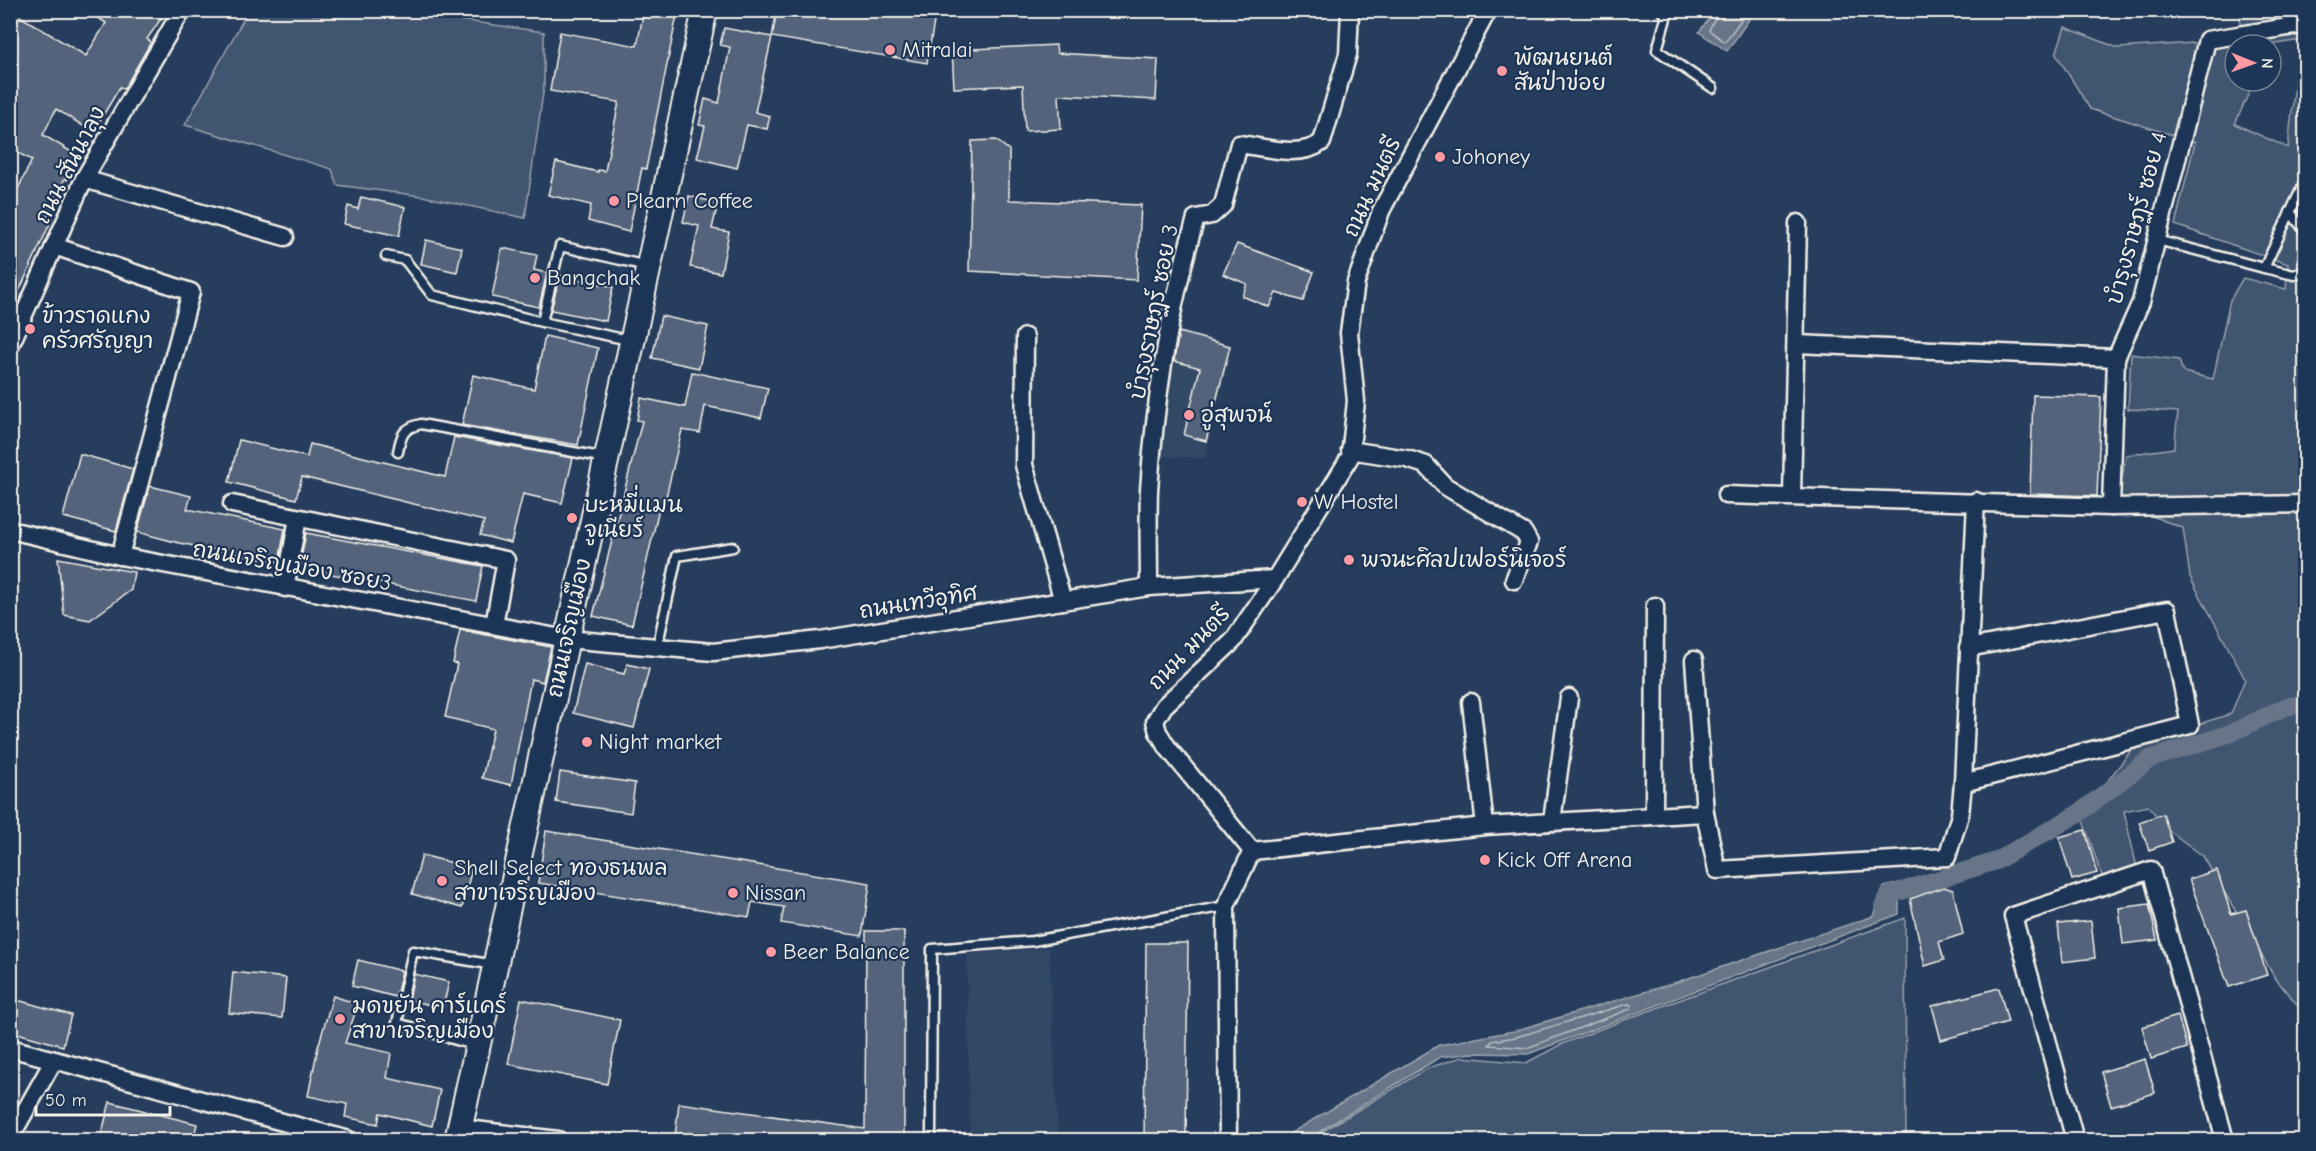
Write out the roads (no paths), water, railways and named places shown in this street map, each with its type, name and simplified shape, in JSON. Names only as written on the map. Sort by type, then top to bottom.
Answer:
[{"type":"main road","name":"ถนนเจริญเมือง","points":[[458,1134],[705,10]]},
{"type":"street","name":"ถนน สันนาลุง","points":[[10,346],[84,179],[182,10]]},
{"type":"street","name":"บำรุงราษฏร์ ซอย 3","points":[[1149,586],[1149,490],[1157,407],[1181,269],[1196,218],[1212,215],[1222,205],[1239,144],[1303,152],[1313,149],[1322,142],[1348,54],[1350,10]]},
{"type":"street","name":"ถนน มนตรี","points":[[1252,851],[1168,748],[1158,732],[1155,721],[1164,706],[1233,641],[1275,579],[1350,457],[1356,401],[1349,333],[1356,282],[1381,211],[1488,10]]},
{"type":"street","name":"บำรุงราษฏร์ ซอย 4","points":[[2111,507],[2116,358],[2141,302],[2207,40],[2301,25],[2306,21]]},
{"type":"street","points":[[84,179],[285,237]]},
{"type":"street","points":[[1792,496],[1798,223]]},
{"type":"street","points":[[54,246],[191,292],[120,556]]},
{"type":"street","points":[[1025,337],[1024,465],[1063,601]]},
{"type":"street","points":[[1797,344],[2116,358]]},
{"type":"street","points":[[1350,450],[1407,459],[1426,465],[1445,486],[1524,532],[1529,542],[1514,580]]},
{"type":"street","points":[[1726,495],[2111,507],[2306,504]]},
{"type":"street","points":[[1694,660],[1705,813],[1717,870],[1947,857],[1960,815],[1963,783],[1976,501]]},
{"type":"street","points":[[232,504],[506,560],[494,625]]},
{"type":"street","points":[[285,588],[298,518]]},
{"type":"street","name":"ถนนเจริญเมือง ซอย3","points":[[10,530],[120,556],[567,639]]},
{"type":"street","name":"ถนนเทวีอุทิศ","points":[[567,639],[713,651],[820,640],[1149,586],[1275,579]]},
{"type":"street","points":[[1654,816],[1655,606]]},
{"type":"street","points":[[1963,783],[2190,725],[2167,610],[1968,648]]},
{"type":"street","points":[[1552,821],[1569,698]]},
{"type":"street","points":[[1471,702],[1485,826]]},
{"type":"street","points":[[1228,1140],[1226,906],[1252,851],[1485,826],[1705,813]]},
{"type":"street","points":[[2074,1140],[2013,916],[2151,870],[2225,1140]]},
{"type":"street","points":[[10,1048],[349,1140]]},
{"type":"street","points":[[10,1138],[54,1060]]},
{"type":"street","points":[[458,1134],[558,1140]]},
{"type":"lane","points":[[1661,10],[1667,15],[1657,50],[1713,88]]},
{"type":"lane","points":[[2264,268],[2306,178]]},
{"type":"lane","points":[[2290,212],[2306,232]]},
{"type":"lane","points":[[2157,240],[2294,275],[2306,270]]},
{"type":"lane","points":[[542,322],[560,246],[649,267]]},
{"type":"lane","points":[[386,256],[405,260],[432,295],[632,341]]},
{"type":"lane","points":[[398,452],[401,435],[406,428],[421,424],[607,459]]},
{"type":"lane","points":[[657,648],[677,556],[733,547]]},
{"type":"lane","points":[[931,1140],[932,949],[1033,941],[1226,906]]},
{"type":"lane","points":[[477,1046],[397,1023],[399,1013],[413,951],[495,965]]},
{"type":"water","points":[[1714,11],[1755,11],[1727,51],[1699,32]]},
{"type":"water","points":[[1899,883],[1899,914],[1528,1054],[1473,1053],[1440,1057],[1306,1140],[1279,1140],[1439,1045],[1514,1031],[1671,984],[1874,916],[1884,887]]},
{"type":"waterway","points":[[1884,905],[1889,895],[1996,861],[2079,813],[2150,759],[2231,733],[2285,707],[2306,703]]},
{"type":"place","name":"Mitralai","points":[[890,50]]},
{"type":"place","name":"พัฒนยนต์ สันป่าข่อย","points":[[1502,71]]},
{"type":"place","name":"Johoney","points":[[1440,157]]},
{"type":"place","name":"Plearn Coffee","points":[[614,201]]},
{"type":"place","name":"Bangchak","points":[[535,278]]},
{"type":"place","name":"ข้าวราดแกง ครัวศรัญญา","points":[[30,329]]},
{"type":"place","name":"อู่สุพจน์","points":[[1189,415]]},
{"type":"place","name":"W Hostel","points":[[1302,502]]},
{"type":"place","name":"บะหมี่แมน จูเนียร์","points":[[572,518]]},
{"type":"place","name":"พจนะศิลปเฟอร์นิเจอร์","points":[[1349,560]]},
{"type":"place","name":"Night market","points":[[587,742]]},
{"type":"place","name":"Kick Off Arena","points":[[1485,860]]},
{"type":"place","name":"Shell Select ทองธนพล สาขาเจริญเมือง","points":[[442,881]]},
{"type":"place","name":"Nissan","points":[[733,893]]},
{"type":"place","name":"Beer Balance","points":[[771,952]]},
{"type":"place","name":"มดขยัน คาร์แคร์ สาขาเจริญเมือง","points":[[340,1019]]}]
